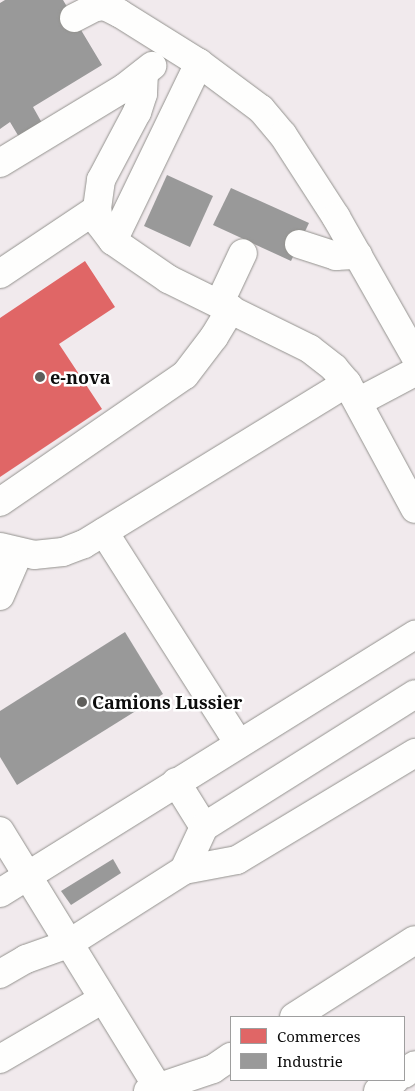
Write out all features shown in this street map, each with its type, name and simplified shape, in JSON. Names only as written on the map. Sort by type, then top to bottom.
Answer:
[{"type":"lane","points":[[74,18],[85,10],[107,3],[199,63],[261,109],[283,135],[358,255],[415,356]]},
{"type":"lane","points":[[0,163],[124,88],[175,48]]},
{"type":"lane","points":[[113,241],[199,63]]},
{"type":"lane","points":[[144,73],[143,94],[137,112],[101,180],[97,209],[100,224],[113,241],[168,278],[310,348],[352,392],[415,508]]},
{"type":"lane","points":[[0,274],[97,209]]},
{"type":"lane","points":[[299,244],[336,256],[358,255]]},
{"type":"lane","points":[[0,502],[185,375],[214,337],[243,253]]},
{"type":"lane","points":[[0,596],[9,550],[34,555],[63,552],[104,532],[352,392],[415,372]]},
{"type":"lane","points":[[104,532],[239,744]]},
{"type":"lane","points":[[0,893],[415,635]]},
{"type":"lane","points":[[184,870],[204,827],[415,694]]},
{"type":"lane","points":[[0,974],[26,959],[68,944],[184,870],[237,860],[415,753]]},
{"type":"lane","points":[[176,782],[204,827]]},
{"type":"lane","points":[[0,831],[155,1089],[213,1069],[230,1058]]},
{"type":"lane","points":[[296,1016],[415,940]]},
{"type":"lane","points":[[0,1059],[103,1000]]},
{"type":"lane","points":[[405,1073],[415,1065]]},
{"type":"lane","points":[[378,1091],[393,1081]]},
{"type":"shaded area","points":[[0,0],[415,0],[415,1091],[0,1091]]},
{"type":"building: Commerces","name":"e-nova","points":[[85,261],[115,307],[59,344],[102,409],[0,477],[0,318]]},
{"type":"building: Industrie","points":[[5,0],[63,0],[102,65],[33,107],[42,123],[19,137],[10,122],[0,129],[0,3]]},
{"type":"building: Industrie","points":[[167,175],[213,196],[190,247],[144,226]]},
{"type":"building: Industrie","points":[[231,188],[309,223],[291,261],[213,225]]},
{"type":"building: Industrie","name":"Camions Lussier","points":[[125,632],[163,694],[17,785],[0,757],[0,711]]},
{"type":"building: Industrie","points":[[113,859],[121,873],[71,905],[61,891]]},
{"type":"place","name":"e-nova","points":[[40,377]]},
{"type":"place","name":"Camions Lussier","points":[[82,702]]}]
